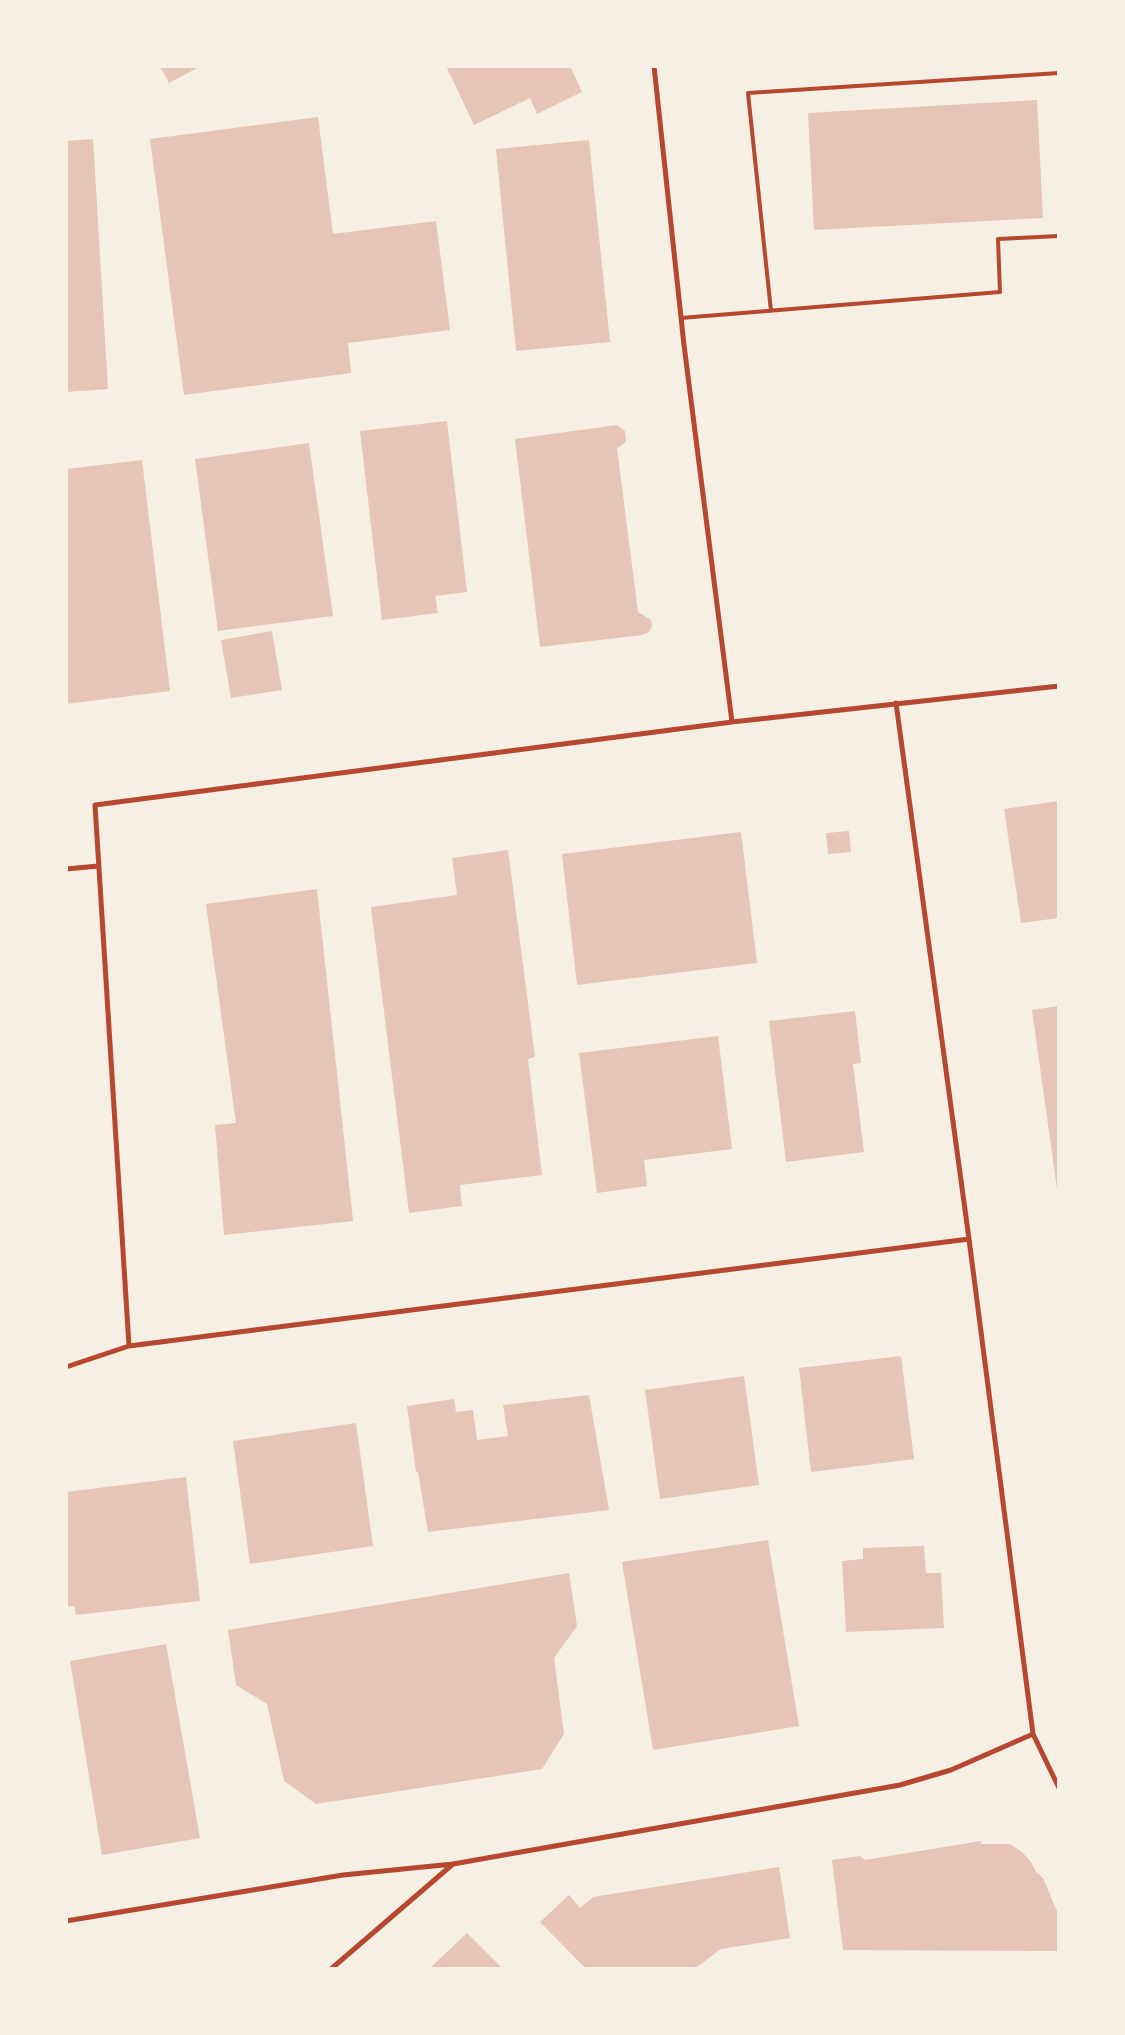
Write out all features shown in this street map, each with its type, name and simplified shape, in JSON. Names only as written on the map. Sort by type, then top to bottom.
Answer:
[{"type":"street","points":[[654,66],[681,318],[732,722]]},
{"type":"street","points":[[129,1346],[95,805],[732,722],[1059,686]]},
{"type":"street","points":[[896,703],[969,1239],[1033,1734],[1059,1788]]},
{"type":"street","points":[[66,869],[98,866]]},
{"type":"street","points":[[66,1367],[129,1346],[969,1239]]},
{"type":"street","points":[[66,1921],[342,1875],[453,1864],[900,1785],[951,1770],[1033,1734]]},
{"type":"street","points":[[331,1969],[453,1864]]},
{"type":"lane","points":[[771,311],[748,94],[1059,73]]},
{"type":"lane","points":[[681,318],[1000,292],[998,239],[1059,236]]},
{"type":"building","points":[[160,66],[201,66],[169,83]]},
{"type":"building","points":[[446,66],[570,66],[582,92],[537,114],[530,98],[474,125]]},
{"type":"building","points":[[1037,100],[1043,218],[814,230],[808,113]]},
{"type":"building","points":[[318,117],[333,234],[436,221],[450,330],[348,343],[351,373],[184,395],[150,139]]},
{"type":"building","points":[[93,139],[108,389],[66,392],[66,141]]},
{"type":"building","points":[[589,140],[610,342],[516,351],[496,149]]},
{"type":"building","points":[[447,421],[467,592],[435,596],[438,613],[382,620],[360,431]]},
{"type":"building","points":[[617,425],[625,431],[626,441],[617,448],[638,612],[651,620],[652,626],[649,632],[642,635],[540,647],[515,439]]},
{"type":"building","points":[[309,443],[333,616],[218,631],[195,459]]},
{"type":"building","points":[[142,460],[170,691],[66,704],[66,469]]},
{"type":"building","points":[[272,631],[282,690],[231,698],[221,640]]},
{"type":"building","points":[[1059,801],[1059,918],[1021,923],[1004,809]]},
{"type":"building","points":[[849,831],[851,852],[828,854],[826,833]]},
{"type":"building","points":[[741,832],[757,963],[577,985],[562,854]]},
{"type":"building","points":[[508,850],[535,1057],[528,1059],[542,1175],[460,1185],[462,1206],[409,1213],[371,907],[457,895],[452,858]]},
{"type":"building","points":[[317,889],[353,1221],[224,1235],[215,1125],[236,1123],[206,904]]},
{"type":"building","points":[[1059,1006],[1059,1196],[1058,1196],[1032,1010]]},
{"type":"building","points":[[855,1011],[861,1063],[853,1064],[864,1152],[786,1162],[769,1021]]},
{"type":"building","points":[[718,1036],[732,1149],[644,1160],[647,1186],[597,1193],[579,1053]]},
{"type":"building","points":[[901,1356],[914,1459],[811,1472],[799,1368]]},
{"type":"building","points":[[744,1376],[759,1485],[660,1499],[645,1390]]},
{"type":"building","points":[[589,1395],[609,1510],[428,1532],[418,1472],[416,1472],[407,1406],[454,1399],[456,1412],[473,1410],[477,1440],[508,1436],[503,1405]]},
{"type":"building","points":[[356,1423],[373,1546],[250,1564],[233,1441]]},
{"type":"building","points":[[186,1477],[200,1601],[76,1615],[74,1606],[66,1607],[66,1492]]},
{"type":"building","points":[[768,1540],[799,1726],[653,1750],[622,1562]]},
{"type":"building","points":[[924,1546],[926,1573],[941,1573],[944,1628],[846,1632],[842,1561],[863,1559],[863,1548]]},
{"type":"building","points":[[569,1573],[577,1626],[554,1658],[564,1734],[542,1769],[316,1804],[284,1781],[267,1704],[236,1685],[228,1630]]},
{"type":"building","points":[[166,1644],[200,1838],[102,1855],[70,1661]]},
{"type":"building","points":[[981,1841],[981,1844],[1010,1844],[1022,1852],[1031,1862],[1036,1872],[1043,1878],[1059,1916],[1059,1951],[843,1950],[832,1860],[860,1856],[865,1860]]},
{"type":"building","points":[[779,1867],[790,1938],[721,1949],[694,1969],[586,1969],[540,1922],[569,1895],[580,1908],[593,1897]]},
{"type":"building","points":[[467,1933],[503,1969],[429,1969]]}]
